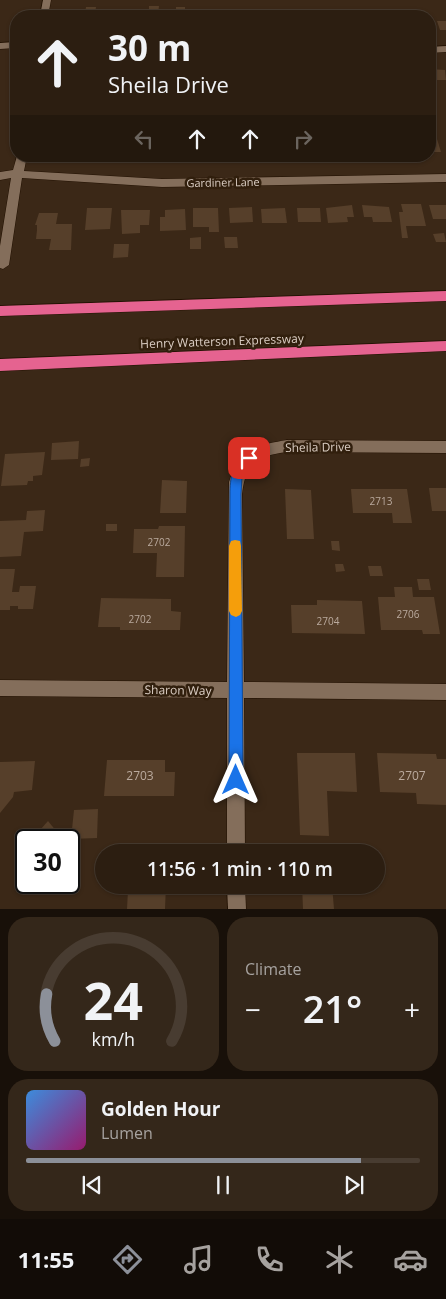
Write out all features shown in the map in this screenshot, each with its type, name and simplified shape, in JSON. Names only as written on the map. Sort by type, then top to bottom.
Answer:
[{"type":"highway","points":[[0,311],[446,296]]},
{"type":"highway","name":"Henry Watterson Expressway","points":[[0,365],[446,346]]},
{"type":"street","points":[[3,265],[20,162]]},
{"type":"street","name":"Gardiner Lane","points":[[0,176],[17,175],[162,183],[446,178]]},
{"type":"street","name":"Sheila Drive","points":[[236,844],[235,494],[236,477],[241,466],[249,458],[264,451],[287,446],[446,447]]},
{"type":"street","name":"Sharon Way","points":[[0,688],[446,692]]},
{"type":"street","points":[[236,894],[237,909]]},
{"type":"building","points":[[149,6],[159,6],[159,10],[149,10]]},
{"type":"building","points":[[86,7],[96,7],[96,10],[86,10]]},
{"type":"building","points":[[176,7],[185,7],[185,10],[176,10]]},
{"type":"building","points":[[437,21],[446,21],[446,30],[440,30]]},
{"type":"building","points":[[436,69],[445,70],[446,80],[436,80]]},
{"type":"building","points":[[436,136],[441,152],[436,152]]},
{"type":"building","points":[[401,204],[421,204],[426,226],[406,226],[408,238],[402,238],[399,212],[403,212]]},
{"type":"building","points":[[352,205],[354,217],[347,217],[348,222],[328,223],[326,208]]},
{"type":"building","points":[[362,205],[389,207],[392,222],[373,222],[372,217],[364,217]]},
{"type":"building","points":[[429,205],[446,205],[446,219],[433,219]]},
{"type":"building","points":[[252,207],[253,222],[230,223],[229,208]]},
{"type":"building","points":[[87,208],[112,208],[110,229],[85,230]]},
{"type":"building","points":[[193,208],[218,208],[219,232],[209,232],[209,227],[193,227]]},
{"type":"building","points":[[285,208],[287,223],[262,223],[261,209]]},
{"type":"building","points":[[297,208],[320,208],[321,222],[298,222]]},
{"type":"building","points":[[185,209],[186,230],[160,231],[160,217],[165,217],[165,210]]},
{"type":"building","points":[[121,210],[150,210],[149,225],[140,225],[140,233],[122,234]]},
{"type":"building","points":[[39,213],[58,213],[56,224],[72,224],[71,250],[49,250],[51,239],[36,239],[37,225],[35,225]]},
{"type":"building","points":[[444,233],[446,242],[436,242],[433,234]]},
{"type":"building","points":[[201,237],[201,249],[190,249],[190,238]]},
{"type":"building","points":[[224,237],[237,237],[238,248],[225,248]]},
{"type":"building","points":[[114,244],[129,244],[128,257],[113,258]]},
{"type":"building","points":[[79,441],[78,459],[51,460],[52,443]]},
{"type":"building","points":[[45,452],[42,475],[33,476],[33,481],[28,481],[27,485],[1,486],[5,454]]},
{"type":"building","points":[[90,458],[89,466],[80,467],[81,459]]},
{"type":"building","points":[[162,480],[187,481],[186,513],[160,513]]},
{"type":"building","points":[[429,488],[446,488],[446,511],[432,511]]},
{"type":"building","points":[[285,489],[311,490],[314,539],[287,539]]},
{"type":"building","points":[[351,489],[407,489],[412,523],[393,523],[392,513],[353,513]]},
{"type":"building","points":[[45,510],[43,531],[24,532],[21,556],[0,557],[0,521],[26,520],[27,511]]},
{"type":"building","points":[[106,524],[117,524],[117,531],[106,531]]},
{"type":"building","points":[[159,526],[185,526],[184,577],[156,577],[157,553],[133,553],[134,529],[158,529]]},
{"type":"building","points":[[331,541],[339,541],[340,551],[332,550]]},
{"type":"building","points":[[335,564],[343,564],[345,571],[336,572]]},
{"type":"building","points":[[368,566],[381,566],[383,576],[370,576]]},
{"type":"building","points":[[0,569],[15,569],[12,592],[19,592],[20,586],[36,586],[33,609],[18,609],[18,606],[10,606],[10,610],[0,610]]},
{"type":"building","points":[[417,579],[429,579],[431,590],[419,590]]},
{"type":"building","points":[[394,587],[412,587],[413,597],[434,597],[440,634],[423,634],[422,630],[381,630],[378,597],[395,597]]},
{"type":"building","points":[[101,598],[171,599],[171,611],[181,612],[180,630],[120,630],[120,627],[98,627]]},
{"type":"building","points":[[317,600],[362,601],[365,634],[292,633],[291,605],[317,605]]},
{"type":"building","points":[[297,753],[355,753],[357,792],[327,791],[329,836],[300,835]]},
{"type":"building","points":[[377,753],[436,754],[437,759],[446,759],[446,805],[417,804],[416,793],[380,792]]},
{"type":"building","points":[[107,760],[165,760],[165,772],[175,772],[174,796],[104,796]]},
{"type":"building","points":[[35,761],[32,790],[14,792],[13,797],[0,813],[0,762]]},
{"type":"building","points":[[98,809],[97,838],[80,839],[80,829],[72,829],[74,810]]},
{"type":"building","points":[[48,821],[55,829],[41,829]]},
{"type":"building","points":[[128,894],[166,894],[165,909],[127,909]]},
{"type":"building","points":[[302,894],[333,894],[334,909],[303,909]]},
{"type":"slow traffic","points":[[235,546],[236,611]]},
{"type":"route","points":[[236,780],[235,494],[236,477],[241,466],[249,458]]}]
